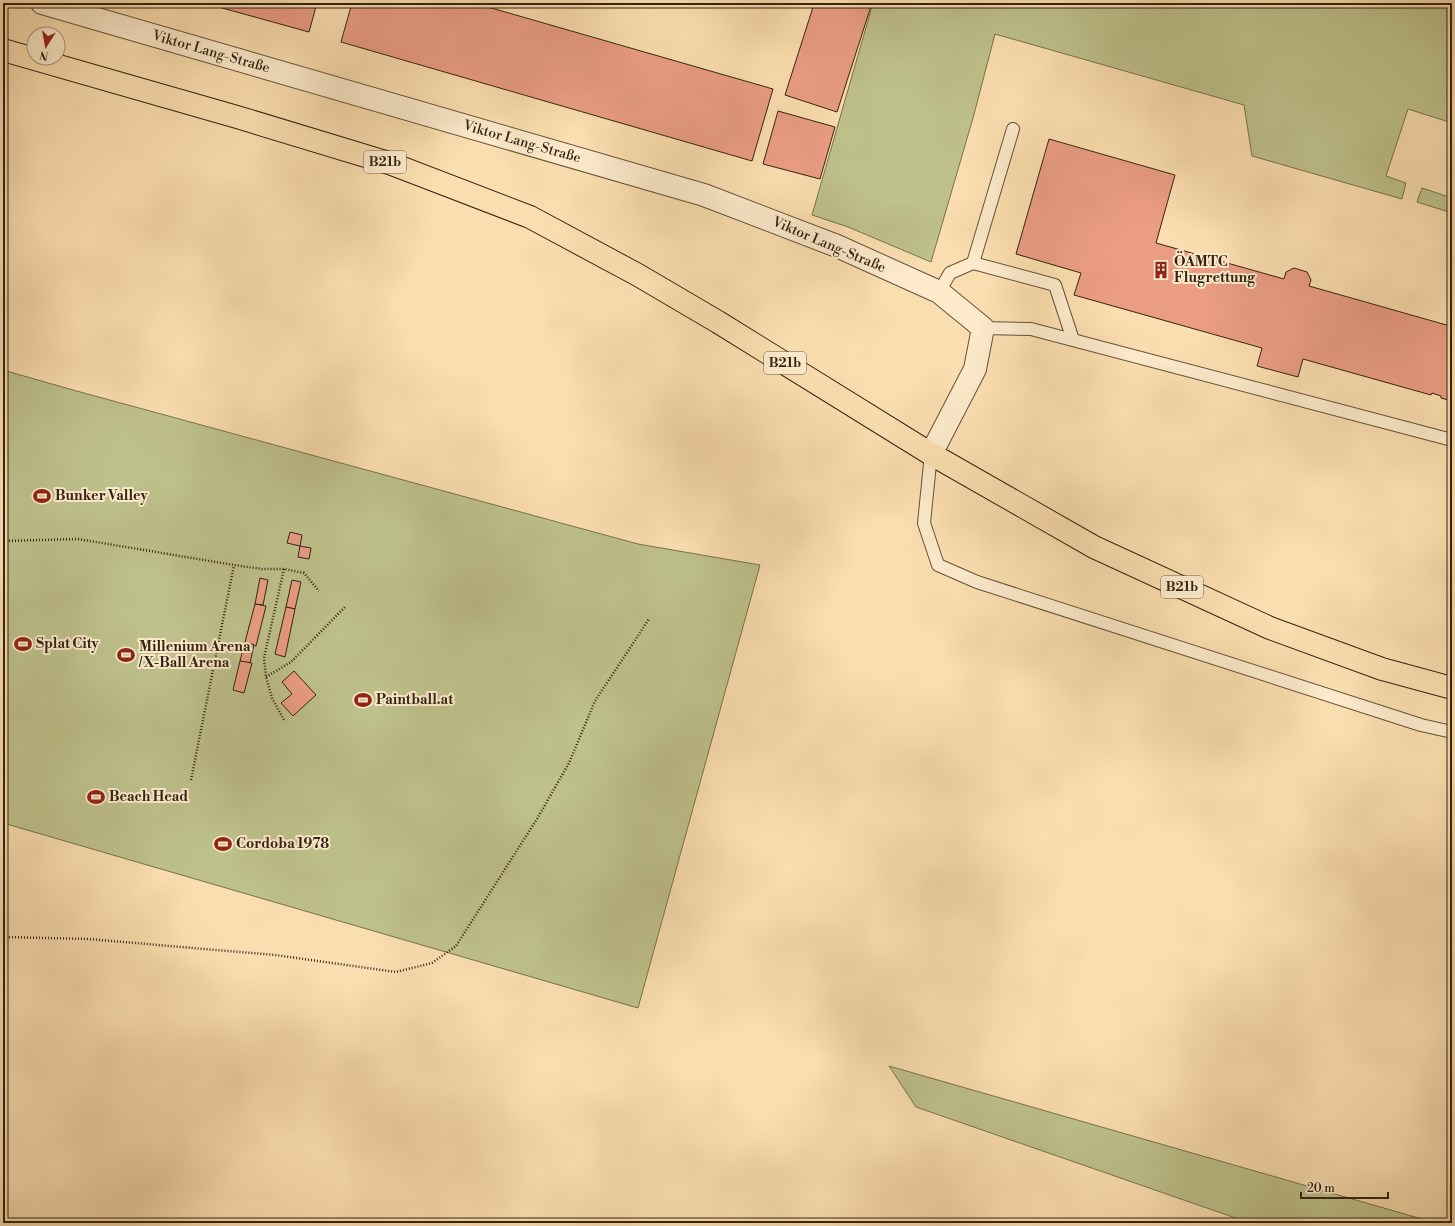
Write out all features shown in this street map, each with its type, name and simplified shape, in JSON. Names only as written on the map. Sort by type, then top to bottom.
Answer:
[{"type":"main road","name":"B21b","points":[[3,50],[237,117],[392,164],[530,217],[638,275],[718,322],[931,454],[1094,547],[1270,628],[1382,669],[1452,688]]},
{"type":"street","name":"Viktor Lang-Straße","points":[[42,3],[704,195],[836,246],[939,292],[982,328]]},
{"type":"street","points":[[931,454],[975,369],[982,328]]},
{"type":"lane","points":[[973,263],[1013,129]]},
{"type":"lane","points":[[939,292],[950,273],[973,263],[1055,285],[1073,340]]},
{"type":"lane","points":[[982,328],[1031,329],[1452,440]]},
{"type":"lane","points":[[931,454],[924,523],[938,565],[985,584],[1421,724],[1452,732]]},
{"type":"path","points":[[3,540],[78,538],[234,564],[284,569],[304,573],[320,591]]},
{"type":"path","points":[[191,780],[234,564]]},
{"type":"path","points":[[284,569],[264,658],[266,677],[272,698],[284,720]]},
{"type":"path","points":[[266,677],[291,662],[345,607]]},
{"type":"path","points":[[3,936],[88,939],[275,955],[396,972],[432,963],[456,946],[537,819],[569,763],[594,701],[649,619]]},
{"type":"green space","points":[[873,3],[1452,3],[1452,123],[1408,109],[1386,176],[1406,183],[1402,199],[1252,156],[1244,105],[995,34],[973,118],[931,262],[848,227],[812,215]]},
{"type":"green space","points":[[1422,188],[1452,198],[1452,213],[1417,202]]},
{"type":"green space","name":"Paintball.at","points":[[3,370],[638,544],[760,565],[638,1008],[3,823]]},
{"type":"green space","points":[[889,1066],[1436,1223],[1250,1223],[916,1107]]},
{"type":"building","points":[[204,3],[317,3],[309,32]]},
{"type":"building","points":[[352,3],[474,3],[773,89],[752,161],[341,42]]},
{"type":"building","points":[[800,3],[872,3],[837,112],[785,95],[813,7]]},
{"type":"building","points":[[778,111],[835,127],[820,179],[763,164]]},
{"type":"building","name":"ÖAMTC Flugrettung","points":[[1049,139],[1175,175],[1156,243],[1284,279],[1286,272],[1294,268],[1307,272],[1311,280],[1309,286],[1450,326],[1449,329],[1452,329],[1452,401],[1441,398],[1441,396],[1432,393],[1431,395],[1303,359],[1298,377],[1257,366],[1262,348],[1074,295],[1081,273],[1016,254]]},
{"type":"building","points":[[290,532],[302,535],[300,546],[287,543]]},
{"type":"building","points":[[300,546],[311,548],[309,559],[298,557]]},
{"type":"building","points":[[260,578],[268,580],[263,605],[255,604]]},
{"type":"building","points":[[292,580],[301,582],[295,609],[286,607]]},
{"type":"building","points":[[255,604],[266,606],[256,646],[245,642]]},
{"type":"building","points":[[286,607],[295,609],[285,657],[275,654]]},
{"type":"building","points":[[245,642],[254,645],[250,663],[240,661]]},
{"type":"building","points":[[240,661],[252,663],[244,693],[233,690]]},
{"type":"building","points":[[294,671],[316,695],[293,716],[281,703],[292,694],[282,682]]},
{"type":"place","name":"ÖAMTC Flugrettung","points":[[1161,270]]},
{"type":"place","name":"Bunker Valley","points":[[42,496]]},
{"type":"place","name":"Splat City","points":[[23,644]]},
{"type":"place","name":"Millenium Arena / X-Ball Arena","points":[[126,655]]},
{"type":"place","name":"Paintball.at","points":[[363,700]]},
{"type":"place","name":"Beach Head","points":[[96,797]]},
{"type":"place","name":"Cordoba 1978","points":[[223,844]]}]
